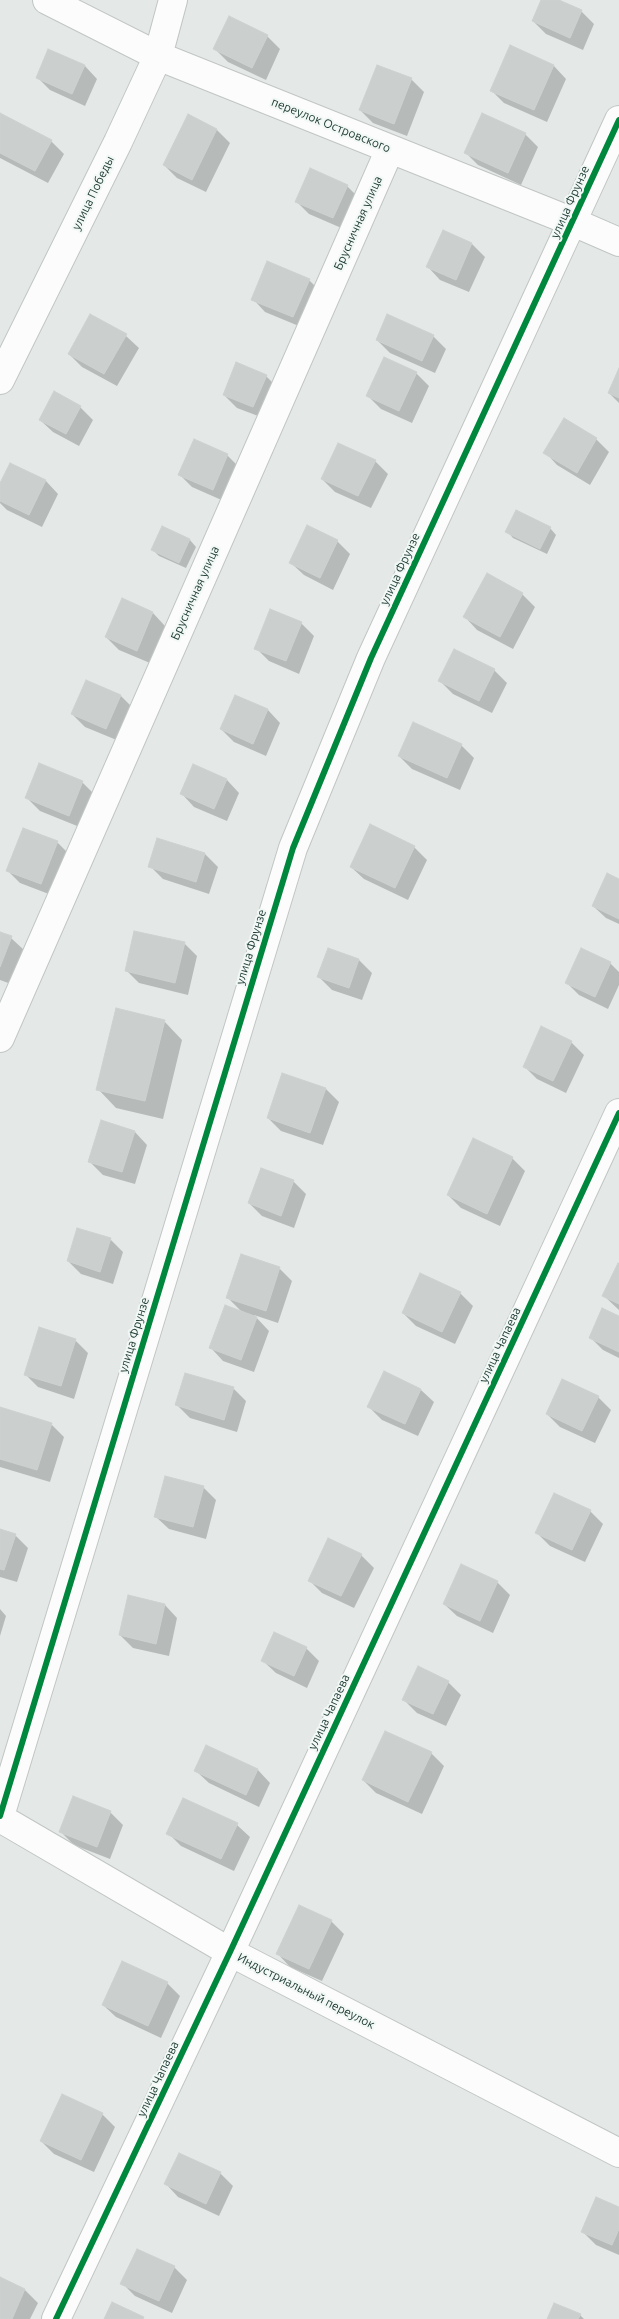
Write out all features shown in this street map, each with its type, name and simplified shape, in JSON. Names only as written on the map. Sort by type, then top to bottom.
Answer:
[{"type":"street","name":"переулок Островского","points":[[47,0],[158,56],[574,222],[619,242]]},
{"type":"street","name":"улица Победы","points":[[0,380],[118,142],[158,56],[174,0]]},
{"type":"street","name":"улица Фрунзе","points":[[0,1817],[293,848],[371,658],[574,222],[619,120]]},
{"type":"street","name":"Брусничная улица","points":[[0,1038],[390,149]]},
{"type":"street","name":"улица Чапаева","points":[[56,2319],[230,1952],[619,1112]]},
{"type":"street","name":"Индустриальный переулок","points":[[0,1817],[230,1952],[619,2153]]},
{"type":"building","points":[[541,0],[559,0],[582,10],[570,38],[532,21]]},
{"type":"building","points":[[229,16],[268,35],[252,68],[213,49]]},
{"type":"building","points":[[510,45],[554,65],[534,110],[490,91]]},
{"type":"building","points":[[48,49],[85,65],[72,94],[36,78]]},
{"type":"building","points":[[377,65],[412,78],[394,124],[359,110]]},
{"type":"building","points":[[0,113],[52,140],[35,171],[0,153]]},
{"type":"building","points":[[482,113],[526,133],[508,173],[464,153]]},
{"type":"building","points":[[188,114],[217,129],[192,180],[163,165]]},
{"type":"building","points":[[310,168],[348,185],[333,218],[295,202]]},
{"type":"building","points":[[443,230],[472,243],[456,280],[426,267]]},
{"type":"building","points":[[267,261],[310,279],[293,317],[251,300]]},
{"type":"building","points":[[90,314],[127,334],[104,374],[68,354]]},
{"type":"building","points":[[387,314],[434,335],[422,361],[376,340]]},
{"type":"building","points":[[384,357],[417,372],[399,411],[366,396]]},
{"type":"building","points":[[236,362],[267,375],[253,407],[223,395]]},
{"type":"building","points":[[619,368],[619,398],[608,393]]},
{"type":"building","points":[[54,391],[81,406],[66,434],[39,420]]},
{"type":"building","points":[[564,418],[597,438],[577,473],[543,453]]},
{"type":"building","points":[[194,439],[228,454],[213,490],[178,475]]},
{"type":"building","points":[[338,443],[376,460],[358,496],[321,479]]},
{"type":"building","points":[[10,463],[46,480],[29,515],[0,501],[0,483]]},
{"type":"building","points":[[516,510],[551,527],[540,549],[505,532]]},
{"type":"building","points":[[307,525],[338,540],[320,578],[289,563]]},
{"type":"building","points":[[162,526],[190,539],[179,563],[151,550]]},
{"type":"building","points":[[487,573],[523,593],[500,637],[463,617]]},
{"type":"building","points":[[122,598],[153,612],[137,651],[105,637]]},
{"type":"building","points":[[270,609],[302,622],[286,661],[254,649]]},
{"type":"building","points":[[454,649],[495,669],[479,701],[438,681]]},
{"type":"building","points":[[86,680],[121,695],[106,729],[71,714]]},
{"type":"building","points":[[235,695],[268,709],[253,744],[220,729]]},
{"type":"building","points":[[413,722],[462,744],[447,778],[398,756]]},
{"type":"building","points":[[39,763],[83,781],[69,816],[25,798]]},
{"type":"building","points":[[193,764],[227,779],[214,809],[180,794]]},
{"type":"building","points":[[370,824],[415,846],[395,888],[350,867]]},
{"type":"building","points":[[23,828],[58,841],[41,884],[6,871]]},
{"type":"building","points":[[157,838],[205,853],[196,882],[148,867]]},
{"type":"building","points":[[607,873],[619,879],[619,919],[592,906]]},
{"type":"building","points":[[134,931],[185,942],[175,983],[125,971]]},
{"type":"building","points":[[0,932],[12,936],[0,967]]},
{"type":"building","points":[[328,948],[359,959],[349,988],[317,977]]},
{"type":"building","points":[[581,948],[611,962],[595,997],[565,983]]},
{"type":"building","points":[[116,1008],[165,1020],[145,1101],[96,1090]]},
{"type":"building","points":[[541,1026],[572,1041],[553,1081],[523,1067]]},
{"type":"building","points":[[282,1073],[326,1088],[310,1133],[267,1118]]},
{"type":"building","points":[[101,1120],[135,1131],[122,1172],[88,1162]]},
{"type":"building","points":[[473,1138],[513,1157],[487,1214],[447,1195]]},
{"type":"building","points":[[261,1168],[294,1180],[281,1216],[248,1203]]},
{"type":"building","points":[[77,1228],[111,1238],[100,1272],[67,1261]]},
{"type":"building","points":[[241,1254],[280,1267],[266,1311],[226,1298]]},
{"type":"building","points":[[619,1264],[619,1304],[602,1296]]},
{"type":"building","points":[[420,1273],[461,1292],[442,1332],[402,1313]]},
{"type":"building","points":[[225,1305],[257,1317],[241,1360],[209,1348]]},
{"type":"building","points":[[602,1308],[619,1316],[619,1352],[589,1338]]},
{"type":"building","points":[[39,1327],[76,1339],[61,1386],[24,1375]]},
{"type":"building","points":[[384,1371],[421,1389],[405,1424],[367,1407]]},
{"type":"building","points":[[185,1373],[234,1387],[224,1420],[175,1405]]},
{"type":"building","points":[[562,1379],[599,1396],[582,1431],[546,1414]]},
{"type":"building","points":[[0,1407],[52,1423],[37,1470],[0,1459]]},
{"type":"building","points":[[165,1476],[204,1486],[193,1527],[154,1517]]},
{"type":"building","points":[[554,1493],[591,1510],[572,1550],[535,1533]]},
{"type":"building","points":[[0,1529],[16,1534],[4,1570],[0,1569]]},
{"type":"building","points":[[328,1538],[362,1554],[341,1596],[308,1581]]},
{"type":"building","points":[[461,1564],[498,1581],[480,1621],[443,1604]]},
{"type":"building","points":[[128,1595],[165,1604],[156,1644],[119,1635]]},
{"type":"building","points":[[274,1632],[307,1647],[294,1676],[261,1661]]},
{"type":"building","points":[[418,1666],[449,1681],[433,1714],[402,1700]]},
{"type":"building","points":[[385,1731],[432,1752],[408,1802],[362,1780]]},
{"type":"building","points":[[206,1745],[258,1769],[246,1795],[194,1771]]},
{"type":"building","points":[[73,1796],[111,1811],[97,1847],[59,1832]]},
{"type":"building","points":[[183,1798],[238,1823],[221,1859],[166,1834]]},
{"type":"building","points":[[299,1905],[332,1920],[309,1969],[276,1954]]},
{"type":"building","points":[[122,1961],[168,1982],[148,2026],[102,2005]]},
{"type":"building","points":[[62,2094],[103,2113],[81,2160],[40,2141]]},
{"type":"building","points":[[179,2153],[221,2172],[206,2204],[164,2184]]},
{"type":"building","points":[[596,2197],[619,2207],[619,2229],[612,2245],[581,2232]]},
{"type":"building","points":[[137,2249],[175,2266],[159,2301],[120,2284]]},
{"type":"building","points":[[0,2277],[25,2289],[12,2319],[0,2319]]},
{"type":"building","points":[[112,2302],[144,2317],[143,2319],[104,2319]]},
{"type":"building","points":[[554,2303],[581,2314],[578,2319],[547,2319]]},
{"type":"cycle path","points":[[0,1816],[293,848],[371,658],[619,120]]},
{"type":"cycle path","points":[[56,2319],[230,1952],[619,1113]]}]
